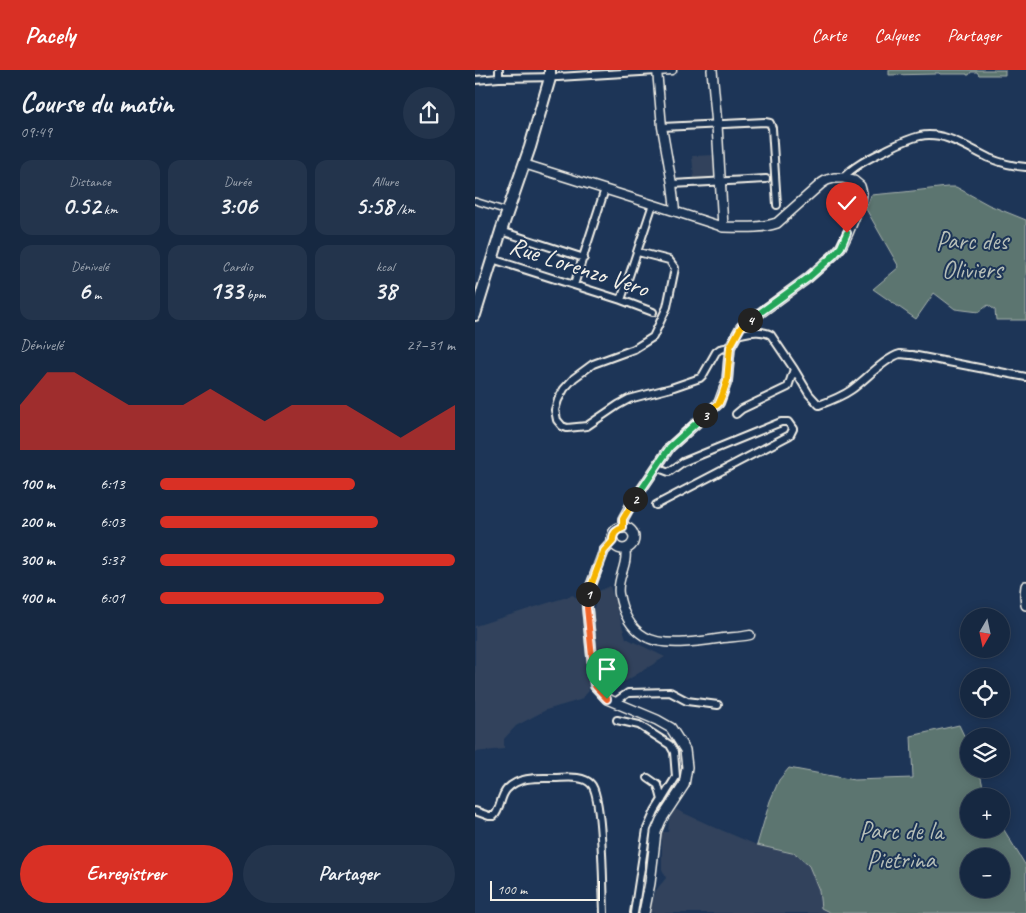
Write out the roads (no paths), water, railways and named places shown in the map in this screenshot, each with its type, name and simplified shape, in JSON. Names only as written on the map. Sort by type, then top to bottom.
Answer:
[{"type":"main road","points":[[623,528],[623,519],[629,508],[670,447],[719,403],[727,381],[730,347],[741,327],[808,278],[834,255],[841,247],[861,201],[862,193],[860,186],[854,181],[834,178],[822,183],[777,223],[757,227],[723,227],[712,70]]},
{"type":"main road","points":[[476,311],[524,164],[550,74]]},
{"type":"main road","points":[[613,541],[617,547],[625,549],[631,546],[634,539],[632,532],[626,528],[615,532],[613,541],[604,551],[587,598],[595,686],[607,699],[671,728],[685,750],[687,767],[684,785],[661,820],[656,832],[650,883],[644,913]]},
{"type":"main road","points":[[1026,586],[1026,605]]},
{"type":"street","points":[[499,70],[499,78]]},
{"type":"street","points":[[657,70],[662,127],[675,211]]},
{"type":"street","points":[[475,80],[550,74],[671,70]]},
{"type":"street","points":[[662,127],[770,123],[777,204]]},
{"type":"street","points":[[843,178],[849,171],[881,152],[904,141],[928,135],[957,142],[990,159],[1014,166],[1026,167]]},
{"type":"street","points":[[524,164],[723,227]]},
{"type":"street","points":[[672,184],[766,179]]},
{"type":"street","points":[[574,285],[605,189]]},
{"type":"street","points":[[475,201],[508,212]]},
{"type":"street","points":[[621,300],[653,204]]},
{"type":"street","points":[[501,231],[584,258]]},
{"type":"street","points":[[638,252],[669,260],[675,268],[667,307],[653,336],[634,349],[593,364],[563,389],[555,410],[557,420],[561,426],[567,428],[587,426],[629,399],[700,378],[703,376],[716,352],[730,347]]},
{"type":"street","name":"Rue Lorenzo Vero","points":[[493,259],[653,312]]},
{"type":"street","points":[[736,335],[757,332],[765,332],[771,335],[809,394],[819,405],[840,397],[890,359],[900,354],[1026,377]]},
{"type":"street","points":[[736,414],[742,409],[788,388],[794,369]]},
{"type":"street","points":[[656,467],[669,472],[683,462],[781,422],[789,422],[793,429],[790,435],[657,505]]},
{"type":"street","points":[[625,549],[625,564],[620,580],[619,592],[624,612],[632,626],[645,637],[661,641],[686,643],[750,635]]},
{"type":"street","points":[[615,702],[628,693],[670,692],[687,701],[718,704]]},
{"type":"street","points":[[617,720],[639,725],[670,745],[675,752],[676,778],[655,811],[647,829],[634,913]]},
{"type":"street","points":[[475,811],[494,816],[507,788],[532,778],[583,779],[591,783],[597,796],[600,823],[604,913]]},
{"type":"street","points":[[648,778],[657,785],[662,800]]},
{"type":"park label","name":"Parc des Oliviers","points":[[972,256]]},
{"type":"park label","name":"Parc de la Pietrina","points":[[901,846]]}]
